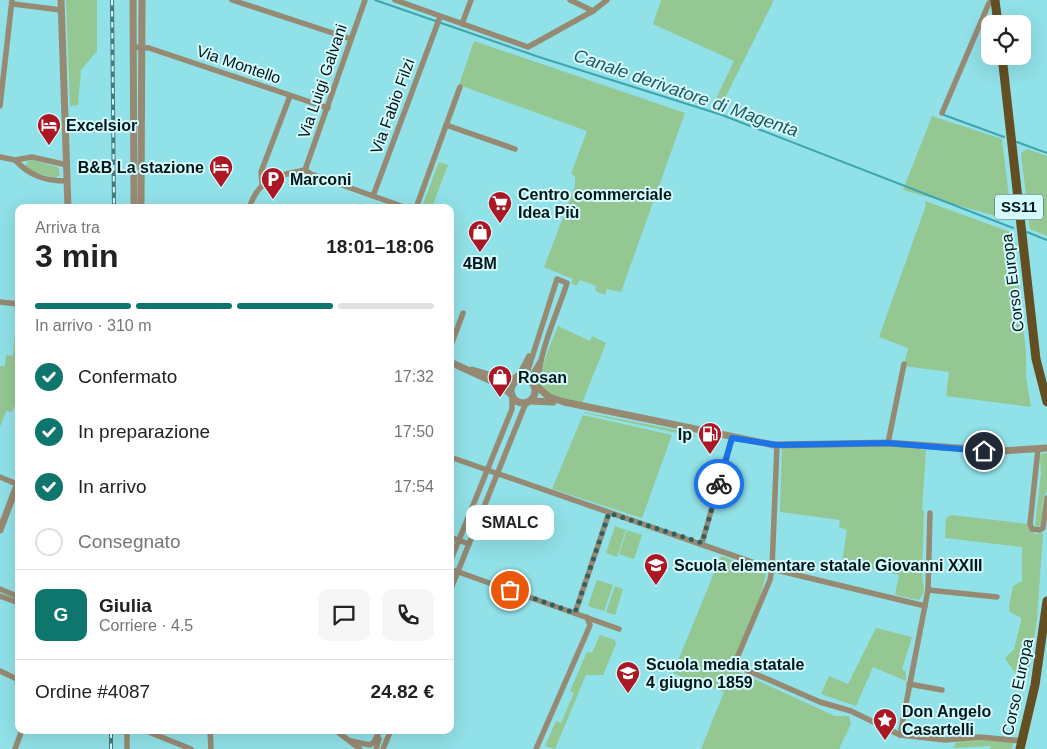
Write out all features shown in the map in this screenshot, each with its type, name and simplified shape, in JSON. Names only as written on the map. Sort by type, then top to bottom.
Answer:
[{"type":"main road","points":[[995,0],[997,15]]},
{"type":"main road","name":"Corso Europa","points":[[1003,65],[1036,358],[1047,402]]},
{"type":"main road","name":"Corso Europa","points":[[1021,745],[1035,685],[1047,601]]},
{"type":"street","points":[[61,0],[68,204]]},
{"type":"street","points":[[133,0],[134,204]]},
{"type":"street","points":[[141,204],[142,0]]},
{"type":"street","points":[[232,0],[351,40]]},
{"type":"street","name":"Via Luigi Galvani","points":[[305,170],[365,0]]},
{"type":"street","points":[[395,0],[439,20],[462,24],[528,47],[593,11],[607,0]]},
{"type":"street","points":[[462,24],[471,0]]},
{"type":"street","points":[[570,0],[593,11]]},
{"type":"street","points":[[942,113],[989,3],[995,0]]},
{"type":"street","points":[[0,106],[12,2],[33,3],[61,10]]},
{"type":"street","name":"Via Fabio Filzi","points":[[373,196],[439,20]]},
{"type":"street","points":[[133,48],[142,47]]},
{"type":"street","name":"Via Montello","points":[[142,47],[328,108]]},
{"type":"street","points":[[417,204],[460,87]]},
{"type":"street","points":[[262,184],[261,172],[290,96]]},
{"type":"street","points":[[446,125],[515,150]]},
{"type":"street","points":[[0,157],[15,160],[32,157],[67,165]]},
{"type":"street","points":[[15,160],[28,173],[55,181],[67,181]]},
{"type":"street","points":[[250,204],[255,192],[262,184],[274,177],[305,170],[311,174],[396,204]]},
{"type":"street","points":[[454,553],[489,471],[512,409],[512,387],[517,379],[528,370],[557,279],[567,283],[541,361],[538,377],[540,390]]},
{"type":"street","points":[[0,302],[15,304]]},
{"type":"street","points":[[454,337],[463,313]]},
{"type":"street","points":[[545,315],[555,318]]},
{"type":"street","points":[[454,582],[525,405],[535,395],[533,383],[536,368],[541,361]]},
{"type":"street","points":[[454,364],[469,370],[517,379],[527,379],[549,397],[564,402],[732,438],[777,445],[888,443],[1001,451],[1047,449]]},
{"type":"street","points":[[888,443],[904,364]]},
{"type":"street","points":[[469,370],[500,385],[519,402],[564,402]]},
{"type":"street","points":[[702,543],[732,438]]},
{"type":"street","points":[[500,441],[510,445]]},
{"type":"street","points":[[777,445],[770,580],[737,658],[737,666],[820,702],[851,711],[900,735],[945,740],[979,737],[1021,745]]},
{"type":"street","points":[[1038,449],[1030,524],[1032,530],[1043,528],[1047,498]]},
{"type":"street","points":[[454,458],[772,568],[925,606]]},
{"type":"street","points":[[0,477],[15,481]]},
{"type":"street","points":[[0,530],[15,490]]},
{"type":"street","points":[[575,613],[609,513]]},
{"type":"street","points":[[470,514],[480,518]]},
{"type":"street","points":[[900,735],[928,590],[930,514]]},
{"type":"street","points":[[454,538],[469,544]]},
{"type":"street","points":[[454,570],[619,629]]},
{"type":"street","points":[[0,589],[15,595]]},
{"type":"street","points":[[928,590],[997,597]]},
{"type":"street","points":[[0,596],[15,601]]},
{"type":"street","points":[[538,748],[590,625],[588,618]]},
{"type":"street","points":[[0,671],[15,678]]},
{"type":"street","points":[[909,684],[942,690]]},
{"type":"street","points":[[15,749],[21,734]]},
{"type":"street","points":[[127,734],[127,749]]},
{"type":"street","points":[[154,734],[191,749]]},
{"type":"street","points":[[210,734],[211,749]]},
{"type":"street","points":[[341,734],[360,749]]},
{"type":"street","points":[[351,741],[370,745],[379,734]]},
{"type":"street","points":[[376,749],[380,734]]},
{"type":"street","points":[[383,749],[389,734]]},
{"type":"green space","points":[[66,0],[97,0],[97,51],[81,70],[78,105],[70,106]]},
{"type":"green space","points":[[661,0],[774,0],[718,112],[711,109],[734,61],[653,24]]},
{"type":"green space","points":[[474,41],[685,113],[621,292],[607,289],[605,295],[595,291],[596,286],[580,280],[576,286],[571,283],[573,279],[544,267],[575,186],[575,176],[571,174],[587,131],[459,85]]},
{"type":"green space","points":[[932,116],[1002,139],[1011,214],[1007,219],[903,190]]},
{"type":"green space","points":[[1027,149],[1047,156],[1047,236],[1030,229],[1021,153]]},
{"type":"green space","points":[[31,160],[58,167],[60,175],[55,178],[29,171],[26,166],[27,162]]},
{"type":"green space","points":[[439,162],[448,165],[433,204],[423,204]]},
{"type":"green space","points":[[925,201],[1013,233],[1026,352],[1026,377],[1031,407],[946,396],[949,372],[904,366],[908,348],[879,337],[926,205]]},
{"type":"green space","points":[[558,326],[590,341],[592,336],[606,343],[582,403],[556,398],[544,388],[542,371]]},
{"type":"green space","points":[[15,332],[15,405],[12,412],[6,411],[0,427],[0,366],[5,366],[6,355],[13,356]]},
{"type":"green space","points":[[584,413],[692,433],[696,437]]},
{"type":"green space","points":[[583,415],[672,435],[642,518],[552,489]]},
{"type":"green space","points":[[894,446],[926,450],[922,510],[924,511],[922,573],[924,592],[919,600],[895,595],[899,575],[842,562],[847,530],[839,527],[840,520],[780,512],[782,448]]},
{"type":"green space","points":[[1043,453],[1047,453],[1047,490],[1043,500],[1041,525],[1038,527],[1035,526],[1041,473],[1040,456]]},
{"type":"green space","points":[[951,515],[1028,524],[1035,534],[1043,533],[1037,620],[1028,677],[1017,676],[1005,658],[1014,649],[1021,621],[1021,618],[1010,612],[1009,606],[1013,586],[1022,581],[1022,547],[945,538],[946,518]]},
{"type":"green space","points":[[615,526],[626,530],[617,557],[606,553]]},
{"type":"green space","points":[[627,530],[642,535],[634,559],[619,554]]},
{"type":"green space","points":[[721,556],[763,571],[766,574],[761,594],[732,669],[835,716],[849,716],[851,724],[839,749],[701,749],[724,692],[673,673]]},
{"type":"green space","points":[[597,580],[613,585],[604,611],[588,606]]},
{"type":"green space","points":[[615,586],[623,589],[615,615],[606,612]]},
{"type":"green space","points":[[876,628],[912,637],[902,669],[906,672],[906,681],[873,667],[856,706],[821,694],[829,676],[848,684]]},
{"type":"green space","points":[[600,635],[615,640],[616,644],[603,675],[586,675],[555,749],[545,746],[556,721],[561,723],[574,693],[570,691],[587,652],[592,653]]},
{"type":"green space","points":[[976,739],[1013,743],[1012,749],[990,749],[991,746],[953,748],[956,742]]},
{"type":"waterway","name":"Canale derivatore di Magenta","points":[[375,0],[539,57],[722,115],[1013,228]]},
{"type":"waterway","points":[[944,115],[1004,137]]},
{"type":"waterway","points":[[1017,142],[1047,153]]},
{"type":"waterway","name":"Canale derivatore di Magenta","points":[[1027,232],[1047,240]]},
{"type":"railway","points":[[112,0],[114,204]]},
{"type":"railway","points":[[111,734],[111,749]]},
{"type":"way so far","points":[[510,590],[575,613],[609,513],[702,543],[719,484]]},
{"type":"place","name":"Excelsior","points":[[49,146]]},
{"type":"place","name":"B&B La stazione","points":[[221,188]]},
{"type":"place","name":"Marconi","points":[[273,200]]},
{"type":"place","name":"Centro commerciale Idea Più","points":[[500,224]]},
{"type":"place","name":"4BM","points":[[480,253]]},
{"type":"place","name":"Rosan","points":[[500,398]]},
{"type":"place","name":"Ip","points":[[710,455]]},
{"type":"place","name":"Scuola elementare statale Giovanni XXIII","points":[[656,586]]},
{"type":"place","name":"SMALC","points":[[510,590]]},
{"type":"place","name":"Scuola media statale 4 giugno 1859","points":[[628,694]]},
{"type":"place","name":"Don Angelo Casartelli","points":[[885,741]]},
{"type":"route","points":[[719,484],[732,438],[777,445],[888,443],[984,451]]}]
